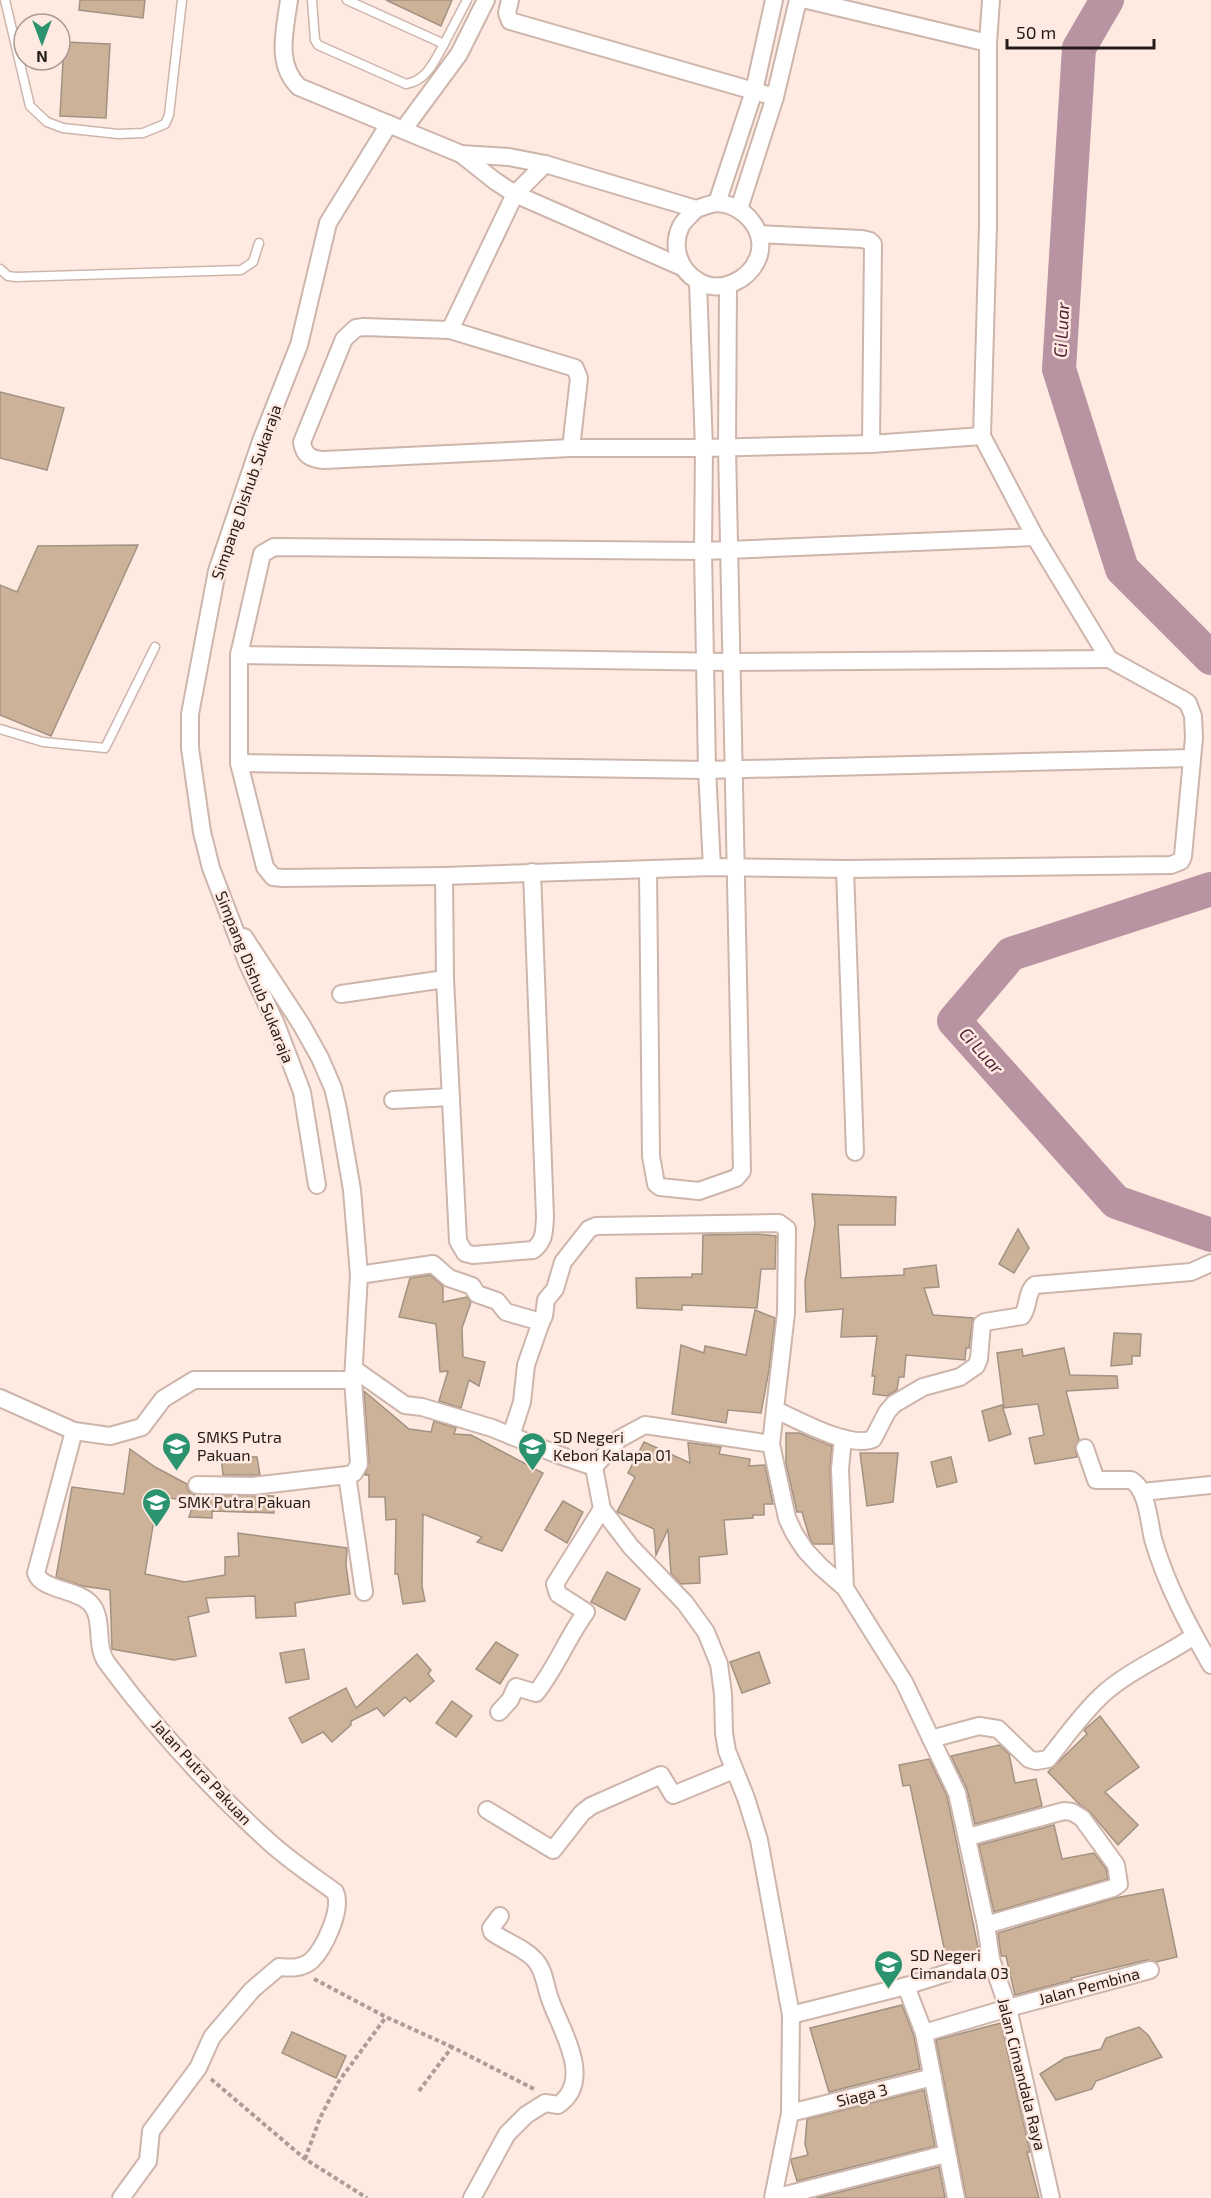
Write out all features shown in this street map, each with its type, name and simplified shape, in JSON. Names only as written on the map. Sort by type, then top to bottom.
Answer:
[{"type":"street","points":[[289,0],[283,51],[286,70],[291,79],[300,87],[461,154],[515,194],[682,267],[698,282],[713,287],[728,286],[747,275],[759,256],[759,234],[751,219],[739,208],[717,203],[696,209],[681,225],[676,246],[682,267]]},
{"type":"street","name":"Simpang Dishub Sukaraja","points":[[317,1185],[302,1092],[276,1024],[247,962],[211,868],[202,832],[190,748],[190,714],[217,571],[261,441],[299,345],[328,224],[396,127],[459,54],[486,0]]},
{"type":"street","points":[[510,0],[507,13],[510,21],[775,97]]},
{"type":"street","points":[[717,203],[754,91],[774,0]]},
{"type":"street","points":[[739,208],[775,97],[798,0]]},
{"type":"street","points":[[807,0],[988,43]]},
{"type":"street","points":[[991,0],[988,43],[988,225],[982,436],[1035,537],[1109,659],[1188,704],[1194,716],[1184,856],[1181,861],[1176,864],[845,869],[712,867],[444,876],[273,877],[265,867],[239,763],[239,656],[262,554],[274,547],[703,551],[1035,537]]},
{"type":"street","points":[[461,154],[509,157],[544,164],[696,209]]},
{"type":"street","points":[[450,330],[515,194],[544,164]]},
{"type":"street","points":[[759,234],[862,239],[873,244],[871,444]]},
{"type":"street","points":[[698,282],[704,448],[703,551],[707,770],[712,867]]},
{"type":"street","points":[[648,870],[651,1156],[656,1184],[660,1187],[694,1192],[736,1178],[742,1171],[727,447],[728,286]]},
{"type":"street","points":[[571,448],[579,378],[575,368],[450,330],[364,327],[356,328],[344,339],[302,442],[303,451],[315,459],[324,460],[571,448],[871,444],[982,436]]},
{"type":"street","points":[[239,656],[731,662],[1109,659]]},
{"type":"street","points":[[239,763],[734,770],[1192,758]]},
{"type":"street","points":[[845,869],[855,1152]]},
{"type":"street","points":[[444,876],[445,979],[458,1241],[465,1253],[473,1255],[533,1250],[544,1238],[532,872]]},
{"type":"street","points":[[197,1485],[242,1486],[347,1475],[354,1473],[359,1464],[353,1374],[359,1275],[352,1190],[338,1109],[333,1089],[320,1058],[301,1024],[251,946],[232,922]]},
{"type":"street","points":[[341,994],[445,979]]},
{"type":"street","points":[[393,1101],[451,1097]]},
{"type":"street","points":[[512,1436],[522,1402],[522,1382],[526,1365],[544,1316],[546,1300],[555,1289],[563,1262],[589,1228],[596,1226],[779,1223],[787,1229],[786,1313],[771,1444],[645,1425],[619,1439],[594,1467]]},
{"type":"street","points":[[776,1410],[843,1438],[862,1442],[873,1438],[887,1412],[902,1399],[923,1387],[960,1377],[976,1366],[979,1359],[982,1324],[1022,1316],[1026,1310],[1030,1289],[1035,1285],[1191,1272],[1211,1263]]},
{"type":"street","points":[[359,1275],[433,1264],[449,1278],[472,1286],[477,1294],[497,1301],[506,1312],[541,1322]]},
{"type":"street","points":[[0,1398],[74,1431],[110,1436],[142,1427],[163,1399],[194,1380],[353,1374],[405,1405],[422,1407],[492,1428],[594,1467]]},
{"type":"street","name":"Jalan Putra Pakuan","points":[[74,1431],[36,1573],[37,1577],[42,1583],[71,1591],[91,1603],[97,1617],[101,1655],[194,1768],[266,1840],[335,1892],[338,1899],[331,1928],[310,1961],[295,1969],[279,1967],[252,1989],[212,2037],[198,2068],[151,2131],[148,2161],[121,2198]]},
{"type":"street","points":[[843,1438],[840,1469],[845,1588]]},
{"type":"street","name":"Jalan Cimandala Raya","points":[[771,1444],[787,1518],[794,1533],[820,1566],[845,1588],[904,1682],[957,1793],[968,1837],[991,1959],[1008,2008],[1051,2198]]},
{"type":"street","points":[[1085,1448],[1095,1479],[1131,1480],[1138,1484],[1171,1589],[1211,1665]]},
{"type":"street","points":[[594,1467],[602,1509],[631,1547],[685,1603],[706,1632],[719,1664],[727,1751],[746,1798],[759,1840],[790,2015],[790,2113],[773,2198],[946,2154]]},
{"type":"street","points":[[347,1475],[364,1592]]},
{"type":"street","points":[[1142,1492],[1211,1485]]},
{"type":"street","points":[[498,1712],[510,1700],[516,1687],[536,1693],[550,1676],[574,1628],[586,1612],[558,1594],[555,1584],[602,1509]]},
{"type":"street","points":[[931,1739],[979,1726],[998,1729],[1029,1759],[1036,1761],[1048,1759],[1102,1696],[1134,1672],[1166,1655],[1194,1636]]},
{"type":"street","points":[[487,1810],[553,1850],[582,1813],[661,1775],[673,1795],[735,1770]]},
{"type":"street","points":[[968,1837],[1064,1811],[1072,1812],[1082,1818],[1116,1865],[1119,1879],[1119,1884],[1113,1888],[986,1925]]},
{"type":"street","points":[[472,2198],[507,2134],[526,2115],[545,2103],[558,2105],[566,2100],[576,2075],[567,2036],[550,2000],[544,1976],[535,1960],[492,1932],[491,1928],[500,1916]]},
{"type":"street","points":[[790,2015],[906,1986],[991,1959]]},
{"type":"street","name":"Jalan Pembina","points":[[924,2033],[1150,1970]]},
{"type":"street","points":[[906,1986],[924,2033],[956,2198]]},
{"type":"street","name":"Siaga 3","points":[[790,2113],[933,2077]]},
{"type":"lane","points":[[5,0],[30,106],[47,122],[63,129],[118,134],[143,133],[165,124],[169,115],[182,0]]},
{"type":"lane","points":[[312,0],[315,40],[318,45],[406,84],[414,83],[430,69],[467,0]]},
{"type":"lane","points":[[347,0],[444,44]]},
{"type":"lane","points":[[0,269],[8,276],[16,277],[241,270],[254,262],[259,243]]},
{"type":"lane","points":[[0,729],[43,742],[105,748],[155,647]]},
{"type":"path","points":[[295,1969],[386,2017],[453,2047],[536,2090],[545,2103]]},
{"type":"path","points":[[305,2159],[320,2118],[339,2080],[386,2017]]},
{"type":"path","points":[[419,2091],[453,2047]]},
{"type":"path","points":[[198,2068],[305,2159],[367,2198]]},
{"type":"building","points":[[80,0],[145,0],[143,18],[79,10]]},
{"type":"building","points":[[386,0],[452,0],[441,26]]},
{"type":"building","points":[[72,42],[110,44],[106,118],[60,116],[62,72],[72,72]]},
{"type":"building","points":[[0,392],[64,408],[47,470],[0,458]]},
{"type":"building","points":[[138,545],[51,736],[0,715],[0,585],[17,592],[38,546]]},
{"type":"building","points":[[812,1194],[896,1197],[895,1225],[838,1225],[841,1278],[904,1275],[904,1269],[936,1265],[939,1287],[924,1288],[933,1315],[973,1318],[965,1360],[906,1355],[904,1377],[899,1377],[897,1390],[887,1396],[873,1394],[875,1376],[872,1376],[877,1336],[841,1337],[843,1309],[806,1312],[805,1281],[815,1224]]},
{"type":"building","points":[[1018,1229],[1029,1248],[1014,1273],[999,1264]]},
{"type":"building","points":[[703,1235],[776,1236],[775,1269],[761,1269],[757,1308],[682,1305],[682,1310],[637,1308],[636,1278],[692,1277],[692,1274],[702,1274]]},
{"type":"building","points":[[430,1275],[443,1286],[443,1302],[467,1297],[471,1302],[462,1328],[463,1357],[485,1362],[479,1386],[469,1380],[461,1408],[439,1401],[448,1371],[440,1372],[436,1324],[399,1317],[410,1278]]},
{"type":"building","points":[[755,1310],[775,1318],[761,1413],[728,1410],[726,1423],[672,1414],[681,1345],[704,1353],[705,1346],[746,1355]]},
{"type":"building","points":[[1114,1333],[1141,1334],[1140,1356],[1132,1356],[1132,1364],[1111,1366]]},
{"type":"building","points":[[1064,1348],[1070,1375],[1117,1376],[1118,1388],[1066,1391],[1079,1440],[1075,1447],[1077,1457],[1035,1464],[1029,1438],[1044,1435],[1038,1404],[1004,1408],[997,1353],[1022,1349],[1023,1356]]},
{"type":"building","points":[[364,1391],[409,1429],[431,1432],[434,1421],[456,1428],[454,1434],[471,1435],[543,1473],[502,1551],[477,1542],[482,1537],[423,1514],[422,1586],[425,1601],[403,1604],[398,1574],[395,1574],[396,1519],[386,1520],[385,1497],[369,1497],[369,1475],[365,1475],[369,1463]]},
{"type":"building","points":[[1002,1405],[1011,1434],[989,1441],[982,1411]]},
{"type":"building","points":[[786,1433],[799,1433],[832,1446],[830,1469],[833,1544],[813,1544],[802,1512],[797,1512],[786,1464]]},
{"type":"building","points":[[644,1442],[690,1463],[688,1443],[721,1447],[719,1454],[750,1459],[749,1466],[765,1465],[773,1504],[764,1504],[764,1515],[724,1520],[727,1554],[699,1557],[700,1583],[681,1584],[671,1574],[668,1529],[656,1555],[654,1529],[617,1512],[635,1477],[628,1473]]},
{"type":"building","points":[[130,1449],[155,1467],[187,1484],[188,1491],[192,1494],[274,1496],[274,1513],[212,1511],[212,1518],[189,1517],[194,1502],[158,1496],[145,1574],[185,1582],[225,1575],[225,1557],[239,1556],[238,1533],[347,1548],[346,1565],[350,1594],[295,1603],[296,1616],[256,1618],[255,1596],[206,1598],[209,1612],[188,1617],[196,1656],[174,1660],[112,1649],[110,1590],[82,1586],[56,1577],[72,1487],[124,1494]]},
{"type":"building","points":[[860,1453],[898,1453],[893,1502],[867,1506]]},
{"type":"building","points":[[221,1456],[257,1457],[260,1475],[223,1475]]},
{"type":"building","points":[[951,1457],[957,1482],[937,1487],[931,1462]]},
{"type":"building","points":[[563,1501],[583,1512],[567,1543],[545,1530]]},
{"type":"building","points":[[607,1572],[640,1589],[625,1620],[591,1602]]},
{"type":"building","points":[[496,1642],[518,1655],[500,1684],[476,1669]]},
{"type":"building","points":[[304,1649],[309,1679],[286,1683],[280,1653]]},
{"type":"building","points":[[759,1652],[770,1683],[742,1693],[730,1662]]},
{"type":"building","points":[[417,1654],[431,1670],[428,1674],[434,1681],[410,1702],[405,1697],[384,1716],[377,1708],[351,1721],[351,1725],[332,1742],[323,1732],[302,1743],[289,1718],[346,1688],[356,1708]]},
{"type":"building","points":[[452,1701],[472,1716],[456,1737],[436,1723]]},
{"type":"building","points":[[1100,1716],[1139,1767],[1105,1792],[1138,1825],[1118,1845],[1090,1812],[1048,1772],[1087,1734],[1084,1730]]},
{"type":"building","points":[[999,1745],[1009,1754],[1015,1783],[1036,1779],[1042,1806],[975,1824],[967,1789],[951,1756]]},
{"type":"building","points":[[929,1759],[947,1796],[979,1952],[947,1962],[910,1785],[903,1786],[899,1765]]},
{"type":"building","points":[[1054,1825],[1062,1859],[1094,1853],[1106,1869],[1108,1879],[994,1912],[979,1845]]},
{"type":"building","points":[[1163,1889],[1177,1957],[1156,1962],[1147,1960],[1071,1978],[1072,1980],[1015,1995],[1006,1956],[1001,1956],[998,1933],[1115,1898]]},
{"type":"building","points":[[902,2005],[914,2036],[920,2069],[829,2092],[810,2028]]},
{"type":"building","points":[[1001,2023],[1030,2152],[1027,2152],[1039,2198],[966,2198],[936,2040]]},
{"type":"building","points":[[1139,2027],[1148,2035],[1162,2057],[1096,2081],[1092,2089],[1056,2100],[1040,2074],[1065,2058],[1101,2049],[1106,2038]]},
{"type":"building","points":[[292,2032],[346,2056],[336,2078],[282,2053]]},
{"type":"building","points":[[924,2090],[935,2146],[797,2181],[791,2159],[808,2155],[805,2144],[807,2119]]},
{"type":"building","points":[[939,2167],[945,2198],[816,2198]]},
{"type":"waterway","name":"Ci Luar","points":[[1107,0],[1079,48],[1059,369],[1122,569],[1211,658]]},
{"type":"waterway","name":"Ci Luar","points":[[1211,889],[1011,954],[954,1021],[1116,1202],[1211,1235]]},
{"type":"place","name":"SMKS Putra Pakuan","points":[[176,1472]]},
{"type":"place","name":"SD Negeri Kebon Kalapa 01","points":[[532,1472]]},
{"type":"place","name":"SMK Putra Pakuan","points":[[157,1528]]},
{"type":"place","name":"SD Negeri Cimandala 03","points":[[889,1990]]}]
